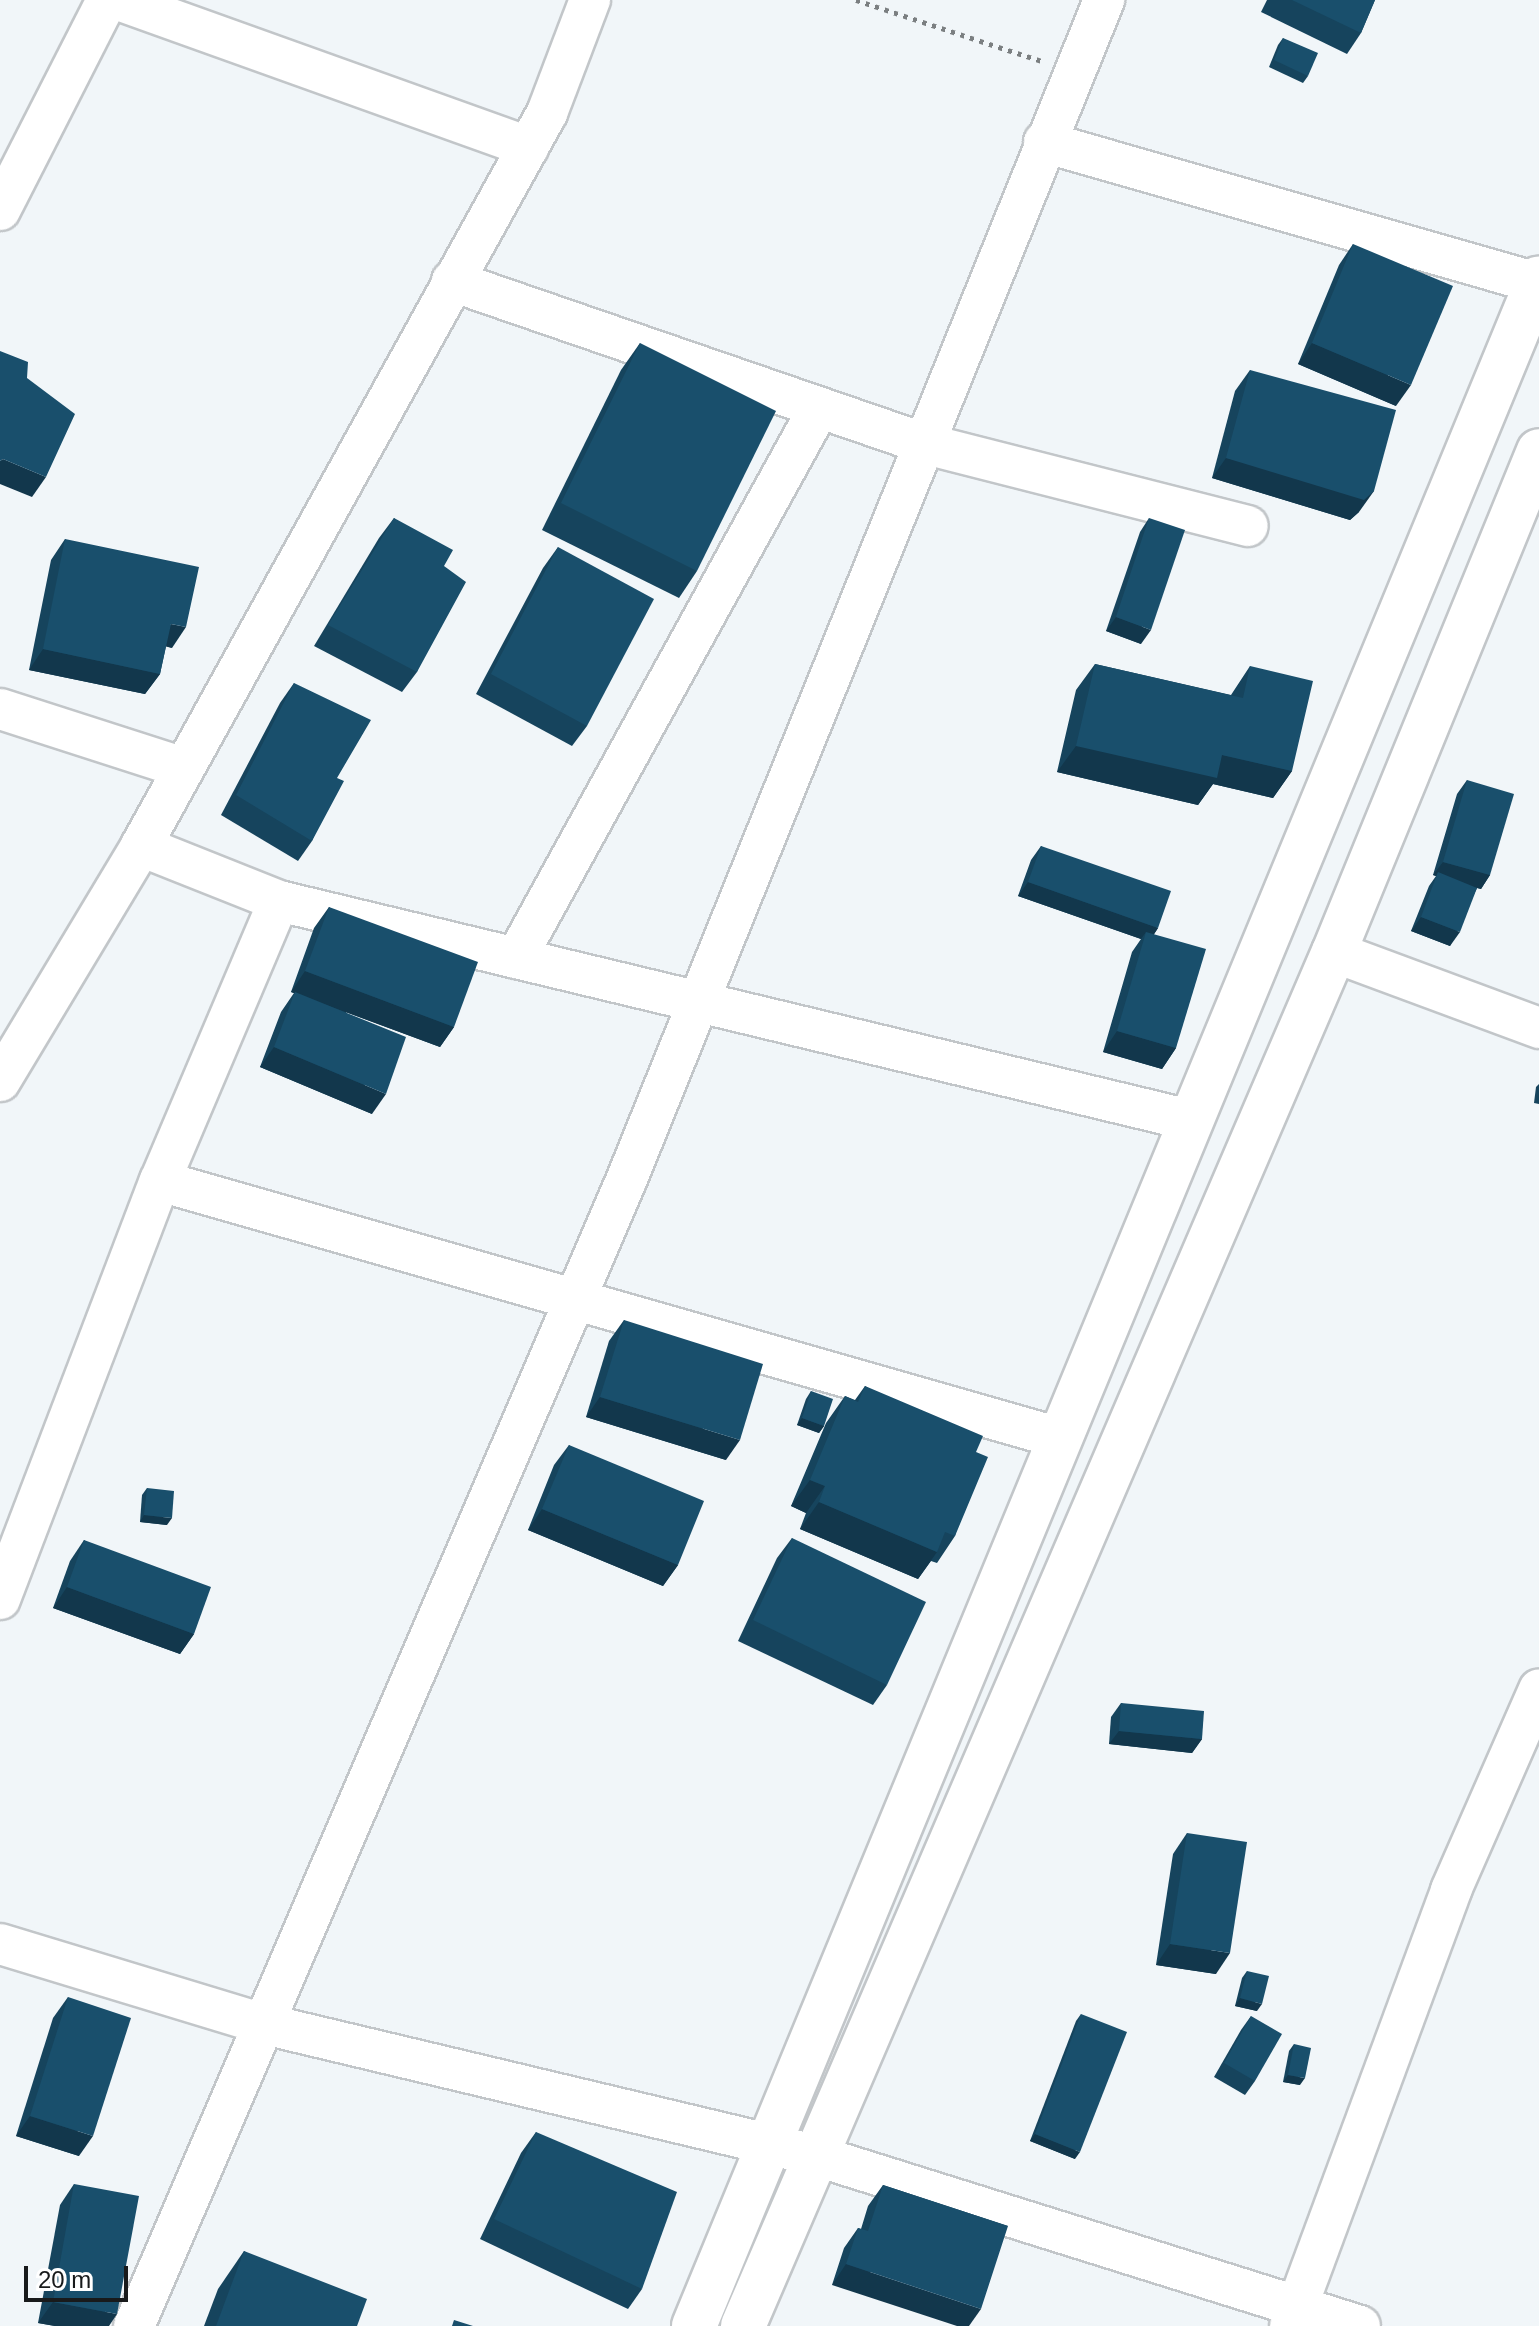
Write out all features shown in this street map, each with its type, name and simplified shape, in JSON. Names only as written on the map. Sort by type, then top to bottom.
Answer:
[{"type":"street","points":[[0,210],[107,0]]},
{"type":"street","points":[[118,0],[528,147]]},
{"type":"street","points":[[0,1081],[141,846],[528,147],[590,0]]},
{"type":"street","points":[[134,2326],[260,2023],[574,1299],[698,1002],[1104,0]]},
{"type":"street","points":[[694,2326],[1538,281],[1044,142]]},
{"type":"street","points":[[452,281],[922,443],[1248,526]]},
{"type":"street","points":[[516,958],[819,408]]},
{"type":"street","points":[[743,2326],[1334,952],[1539,451]]},
{"type":"street","points":[[0,709],[184,768]]},
{"type":"street","points":[[141,846],[279,901],[1190,1120]]},
{"type":"street","points":[[0,1599],[160,1181],[279,901]]},
{"type":"street","points":[[1334,952],[1539,1028]]},
{"type":"street","points":[[160,1181],[1060,1438]]},
{"type":"street","points":[[1295,2316],[1451,1890],[1539,1690]]},
{"type":"street","points":[[0,1944],[260,2023],[814,2155],[1295,2316],[1360,2326]]},
{"type":"path","points":[[856,0],[1074,71]]},
{"type":"building","points":[[1292,0],[1375,0],[1361,33]]},
{"type":"building","points":[[1283,38],[1318,53],[1308,76],[1274,60]]},
{"type":"building","points":[[1353,244],[1453,286],[1411,385],[1312,343]]},
{"type":"building","points":[[640,343],[776,411],[697,571],[561,503]]},
{"type":"building","points":[[0,351],[28,362],[27,378],[75,414],[46,477],[3,459],[0,461]]},
{"type":"building","points":[[1250,370],[1396,410],[1374,491],[1364,500],[1226,458]]},
{"type":"building","points":[[394,518],[453,550],[444,566],[466,582],[417,672],[328,625]]},
{"type":"building","points":[[1149,518],[1185,530],[1151,630],[1116,617]]},
{"type":"building","points":[[65,539],[199,567],[186,627],[171,624],[160,674],[43,649]]},
{"type":"building","points":[[558,547],[654,599],[587,726],[491,674]]},
{"type":"building","points":[[1095,664],[1243,698],[1250,666],[1313,681],[1292,771],[1222,755],[1217,778],[1076,746]]},
{"type":"building","points":[[294,683],[371,720],[337,778],[344,781],[312,841],[236,795]]},
{"type":"building","points":[[1467,780],[1514,794],[1490,875],[1443,862]]},
{"type":"building","points":[[1041,846],[1171,891],[1158,928],[1028,882]]},
{"type":"building","points":[[1438,872],[1477,888],[1460,932],[1421,917]]},
{"type":"building","points":[[329,907],[478,962],[454,1027],[305,971]]},
{"type":"building","points":[[1146,932],[1206,949],[1176,1048],[1117,1031]]},
{"type":"building","points":[[295,992],[406,1037],[386,1094],[274,1047]]},
{"type":"building","points":[[624,1320],[763,1364],[740,1440],[600,1397]]},
{"type":"building","points":[[865,1386],[983,1436],[976,1452],[988,1457],[955,1536],[945,1532],[937,1552],[819,1502],[825,1486],[810,1480],[845,1396],[858,1402]]},
{"type":"building","points":[[811,1391],[833,1399],[824,1426],[802,1418]]},
{"type":"building","points":[[569,1445],[704,1501],[678,1565],[542,1509]]},
{"type":"building","points":[[147,1488],[174,1491],[172,1518],[144,1515]]},
{"type":"building","points":[[792,1538],[926,1602],[887,1685],[753,1620]]},
{"type":"building","points":[[84,1540],[211,1587],[194,1634],[67,1587]]},
{"type":"building","points":[[1121,1703],[1204,1711],[1202,1739],[1119,1731]]},
{"type":"building","points":[[1187,1833],[1247,1842],[1230,1953],[1170,1944]]},
{"type":"building","points":[[1247,1971],[1269,1976],[1262,2004],[1240,1998]]},
{"type":"building","points":[[68,1997],[131,2018],[93,2136],[30,2116]]},
{"type":"building","points":[[1081,2014],[1127,2032],[1080,2152],[1035,2134]]},
{"type":"building","points":[[1251,2016],[1282,2034],[1255,2081],[1224,2063]]},
{"type":"building","points":[[1294,2044],[1311,2048],[1305,2078],[1288,2075]]},
{"type":"building","points":[[536,2132],[677,2192],[642,2289],[494,2219]]},
{"type":"building","points":[[74,2184],[139,2196],[117,2314],[53,2302]]},
{"type":"building","points":[[883,2185],[1008,2226],[981,2309],[846,2264],[858,2228],[868,2231]]},
{"type":"building","points":[[244,2251],[367,2299],[357,2326],[216,2326]]},
{"type":"building","points":[[454,2320],[473,2326],[452,2326]]}]
